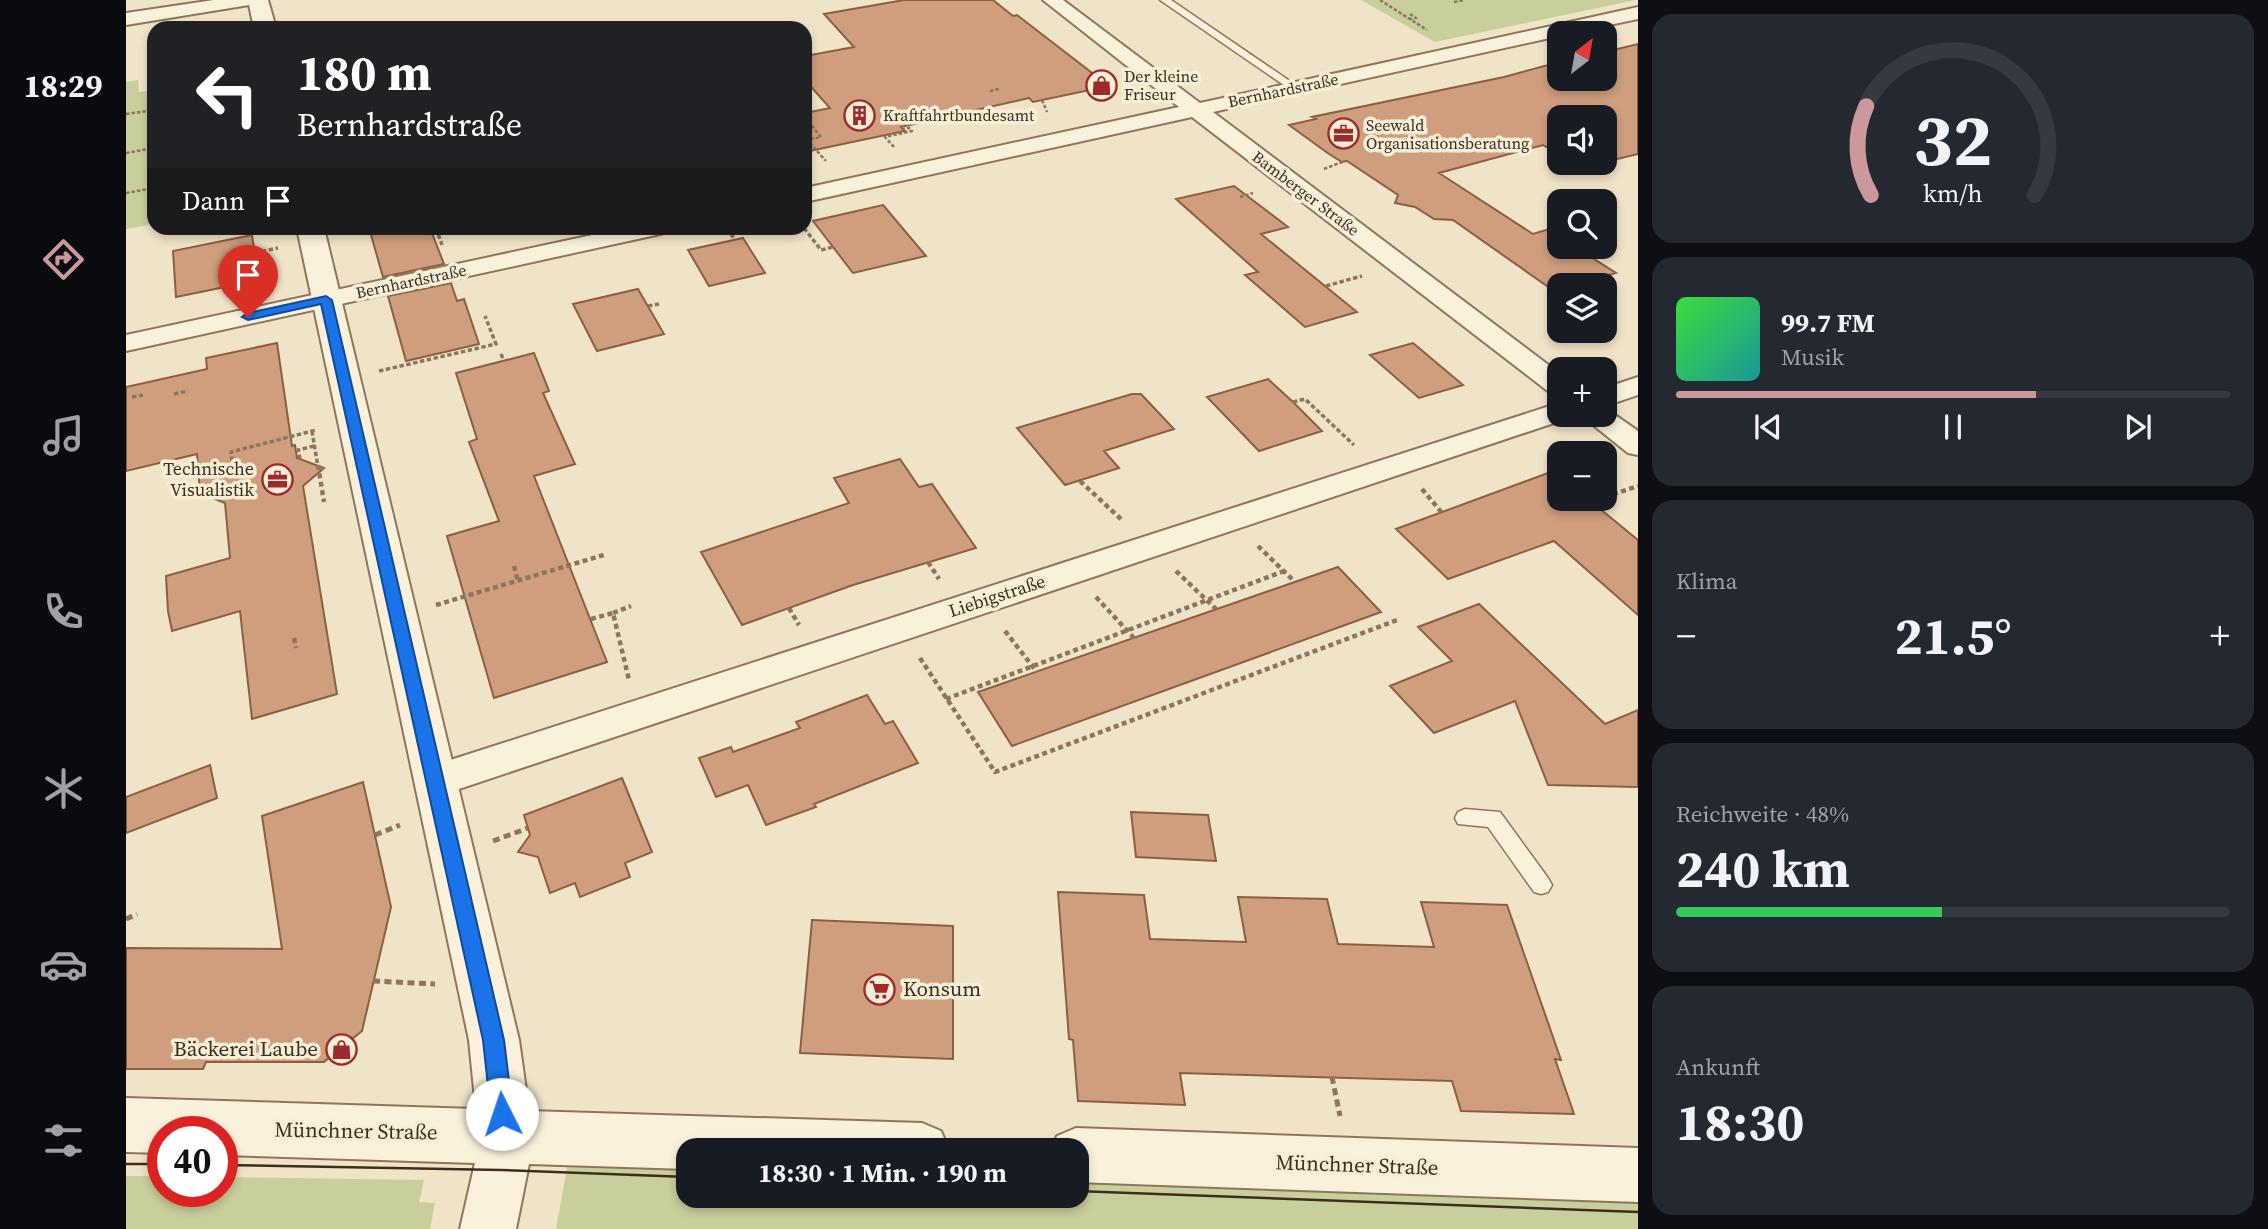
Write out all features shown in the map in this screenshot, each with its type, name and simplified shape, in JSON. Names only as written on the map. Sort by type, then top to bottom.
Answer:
[{"type":"street","points":[[126,19],[249,0]]},
{"type":"street","points":[[258,0],[263,21]]},
{"type":"street","name":"Bamberger Straße","points":[[1052,0],[1547,377]]},
{"type":"street","name":"Bernhardstraße","points":[[812,194],[1638,13]]},
{"type":"street","points":[[312,235],[500,1080],[503,1135],[501,1170],[488,1229]]},
{"type":"street","name":"Bernhardstraße","points":[[126,343],[624,235]]},
{"type":"street","points":[[1617,393],[1638,386]]},
{"type":"street","name":"Liebigstraße","points":[[435,781],[1547,416]]},
{"type":"street","points":[[1613,427],[1638,446]]},
{"type":"street","name":"Münchner Straße","points":[[126,1125],[676,1141]]},
{"type":"street","name":"Münchner Straße","points":[[1089,1155],[1638,1175]]},
{"type":"lane","points":[[1166,0],[1295,88]]},
{"type":"lane","points":[[1465,818],[1493,818],[1541,885]]},
{"type":"path","points":[[1380,0],[1404,16]]},
{"type":"path","points":[[1454,2],[1465,0]]},
{"type":"path","points":[[1409,19],[1416,18],[1410,15]]},
{"type":"path","points":[[989,91],[999,89]]},
{"type":"path","points":[[126,114],[147,111]]},
{"type":"path","points":[[812,126],[821,137],[812,139]]},
{"type":"path","points":[[812,146],[847,186]]},
{"type":"path","points":[[126,153],[147,149]]},
{"type":"path","points":[[126,193],[147,189]]},
{"type":"path","points":[[732,235],[735,240]]},
{"type":"path","points":[[809,235],[821,250],[834,247]]},
{"type":"path","points":[[648,306],[659,304]]},
{"type":"path","points":[[344,379],[496,344],[485,316]]},
{"type":"path","points":[[501,354],[504,361]]},
{"type":"path","points":[[174,394],[188,391]]},
{"type":"path","points":[[132,397],[143,394]]},
{"type":"path","points":[[1293,402],[1305,399],[1344,436]]},
{"type":"path","points":[[232,461],[231,452],[255,449],[314,431],[324,502]]},
{"type":"path","points":[[300,459],[298,450],[314,446]]},
{"type":"path","points":[[1617,493],[1638,486]]},
{"type":"path","points":[[1259,547],[1295,582]]},
{"type":"path","points":[[398,617],[607,554]]},
{"type":"path","points":[[514,566],[517,582]]},
{"type":"path","points":[[946,699],[1283,571]]},
{"type":"path","points":[[1178,573],[1216,609]]},
{"type":"path","points":[[1099,601],[1134,638]]},
{"type":"path","points":[[590,619],[631,606]]},
{"type":"path","points":[[613,613],[638,715]]},
{"type":"path","points":[[900,628],[995,772],[1397,620]]},
{"type":"path","points":[[1008,634],[1037,672]]},
{"type":"path","points":[[294,638],[296,648]]},
{"type":"path","points":[[126,919],[137,914]]},
{"type":"path","points":[[373,981],[481,986]]},
{"type":"green space","points":[[1361,0],[1636,0],[1435,42]]},
{"type":"green space","points":[[138,80],[139,92],[147,91],[147,225],[126,229],[126,82]]},
{"type":"green space","points":[[569,1157],[676,1161],[676,1208],[1089,1208],[1089,1179],[1638,1200],[1638,1229],[556,1229]]},
{"type":"green space","points":[[126,1176],[147,1176],[147,1207],[238,1207],[238,1177],[424,1180],[419,1202],[435,1203],[430,1229],[126,1229]]},
{"type":"building","points":[[904,0],[993,0],[1013,16],[1017,15],[1109,86],[1033,102],[1029,98],[901,127],[905,131],[812,151],[812,112],[830,108],[812,88],[812,55],[854,47],[824,14]]},
{"type":"building","points":[[1638,44],[1638,154],[1617,159],[1617,105],[1547,105],[1547,148],[1543,145],[1439,173],[1533,234],[1547,230],[1547,259],[1594,259],[1616,273],[1547,273],[1547,286],[1453,220],[1434,219],[1415,207],[1395,203],[1398,195],[1347,161],[1342,162],[1329,154],[1289,125],[1316,119],[1312,117],[1504,77],[1547,65],[1547,91],[1617,91],[1617,49]]},
{"type":"building","points":[[1234,186],[1288,227],[1261,234],[1357,312],[1305,327],[1245,275],[1258,272],[1176,199]]},
{"type":"building","points":[[883,205],[926,256],[853,273],[813,221]]},
{"type":"building","points":[[252,235],[259,280],[176,297],[173,251]]},
{"type":"building","points":[[371,235],[433,235],[444,264],[383,277]]},
{"type":"building","points":[[743,238],[765,273],[709,286],[688,250]]},
{"type":"building","points":[[451,283],[457,301],[464,299],[479,344],[406,361],[388,296]]},
{"type":"building","points":[[638,289],[664,334],[597,351],[573,304]]},
{"type":"building","points":[[277,343],[292,446],[295,445],[297,458],[324,468],[303,486],[337,694],[252,719],[240,611],[172,631],[168,611],[166,576],[230,558],[225,503],[200,493],[197,454],[126,471],[126,387],[207,369],[206,358]]},
{"type":"building","points":[[1413,343],[1463,385],[1419,398],[1370,355]]},
{"type":"building","points":[[534,353],[549,391],[543,393],[575,464],[534,476],[607,662],[494,698],[447,536],[499,521],[469,442],[477,439],[456,373]]},
{"type":"building","points":[[1268,379],[1322,431],[1259,451],[1207,397]]},
{"type":"building","points":[[1132,394],[1141,394],[1174,429],[1104,451],[1119,468],[1065,485],[1017,428]]},
{"type":"building","points":[[900,459],[919,487],[932,484],[976,548],[853,585],[742,625],[701,552],[849,503],[834,478]]},
{"type":"building","points":[[1547,473],[1547,511],[1603,511],[1638,540],[1638,615],[1554,541],[1448,579],[1396,529]]},
{"type":"building","points":[[1338,567],[1381,612],[1012,746],[978,692]]},
{"type":"building","points":[[1479,604],[1605,724],[1638,710],[1638,787],[1548,785],[1515,701],[1434,733],[1390,686],[1452,661],[1418,627]]},
{"type":"building","points":[[867,695],[885,724],[893,721],[918,763],[814,804],[816,807],[766,825],[748,785],[716,797],[699,758],[731,747],[733,752],[800,728],[796,722]]},
{"type":"building","points":[[210,765],[217,798],[126,833],[126,797]]},
{"type":"building","points":[[622,778],[652,852],[625,863],[630,877],[580,897],[575,883],[550,893],[538,857],[518,852],[530,835],[524,815]]},
{"type":"building","points":[[363,782],[391,907],[362,1031],[324,1062],[206,1062],[203,1069],[126,1069],[126,948],[282,949],[262,816]]},
{"type":"building","points":[[1131,812],[1208,815],[1216,861],[1136,857]]},
{"type":"building","points":[[1058,892],[1144,895],[1150,939],[1246,942],[1238,897],[1327,899],[1338,944],[1434,947],[1421,902],[1507,905],[1561,1060],[1555,1059],[1574,1114],[1461,1111],[1452,1081],[1180,1073],[1185,1105],[1078,1101],[1073,1040],[1069,1039]]},
{"type":"building","name":"Konsum","points":[[812,920],[953,926],[953,1059],[800,1053]]},
{"type":"tram line","points":[[126,1164],[147,1164]]},
{"type":"tram line","points":[[238,1165],[676,1177]]},
{"type":"tram line","points":[[1089,1191],[1638,1212]]},
{"type":"place","name":"Der kleine Friseur","points":[[1101,85]]},
{"type":"place","name":"Kraftfahrtbundesamt","points":[[860,115]]},
{"type":"place","name":"Seewald Organisationsberatung","points":[[1343,134]]},
{"type":"place","name":"Technische Visualistik","points":[[277,479]]},
{"type":"place","name":"Konsum","points":[[880,989]]},
{"type":"place","name":"Bäckerei Laube","points":[[341,1049]]},
{"type":"route","points":[[248,317],[326,300],[494,1040],[502,1094],[502,1114]]}]
